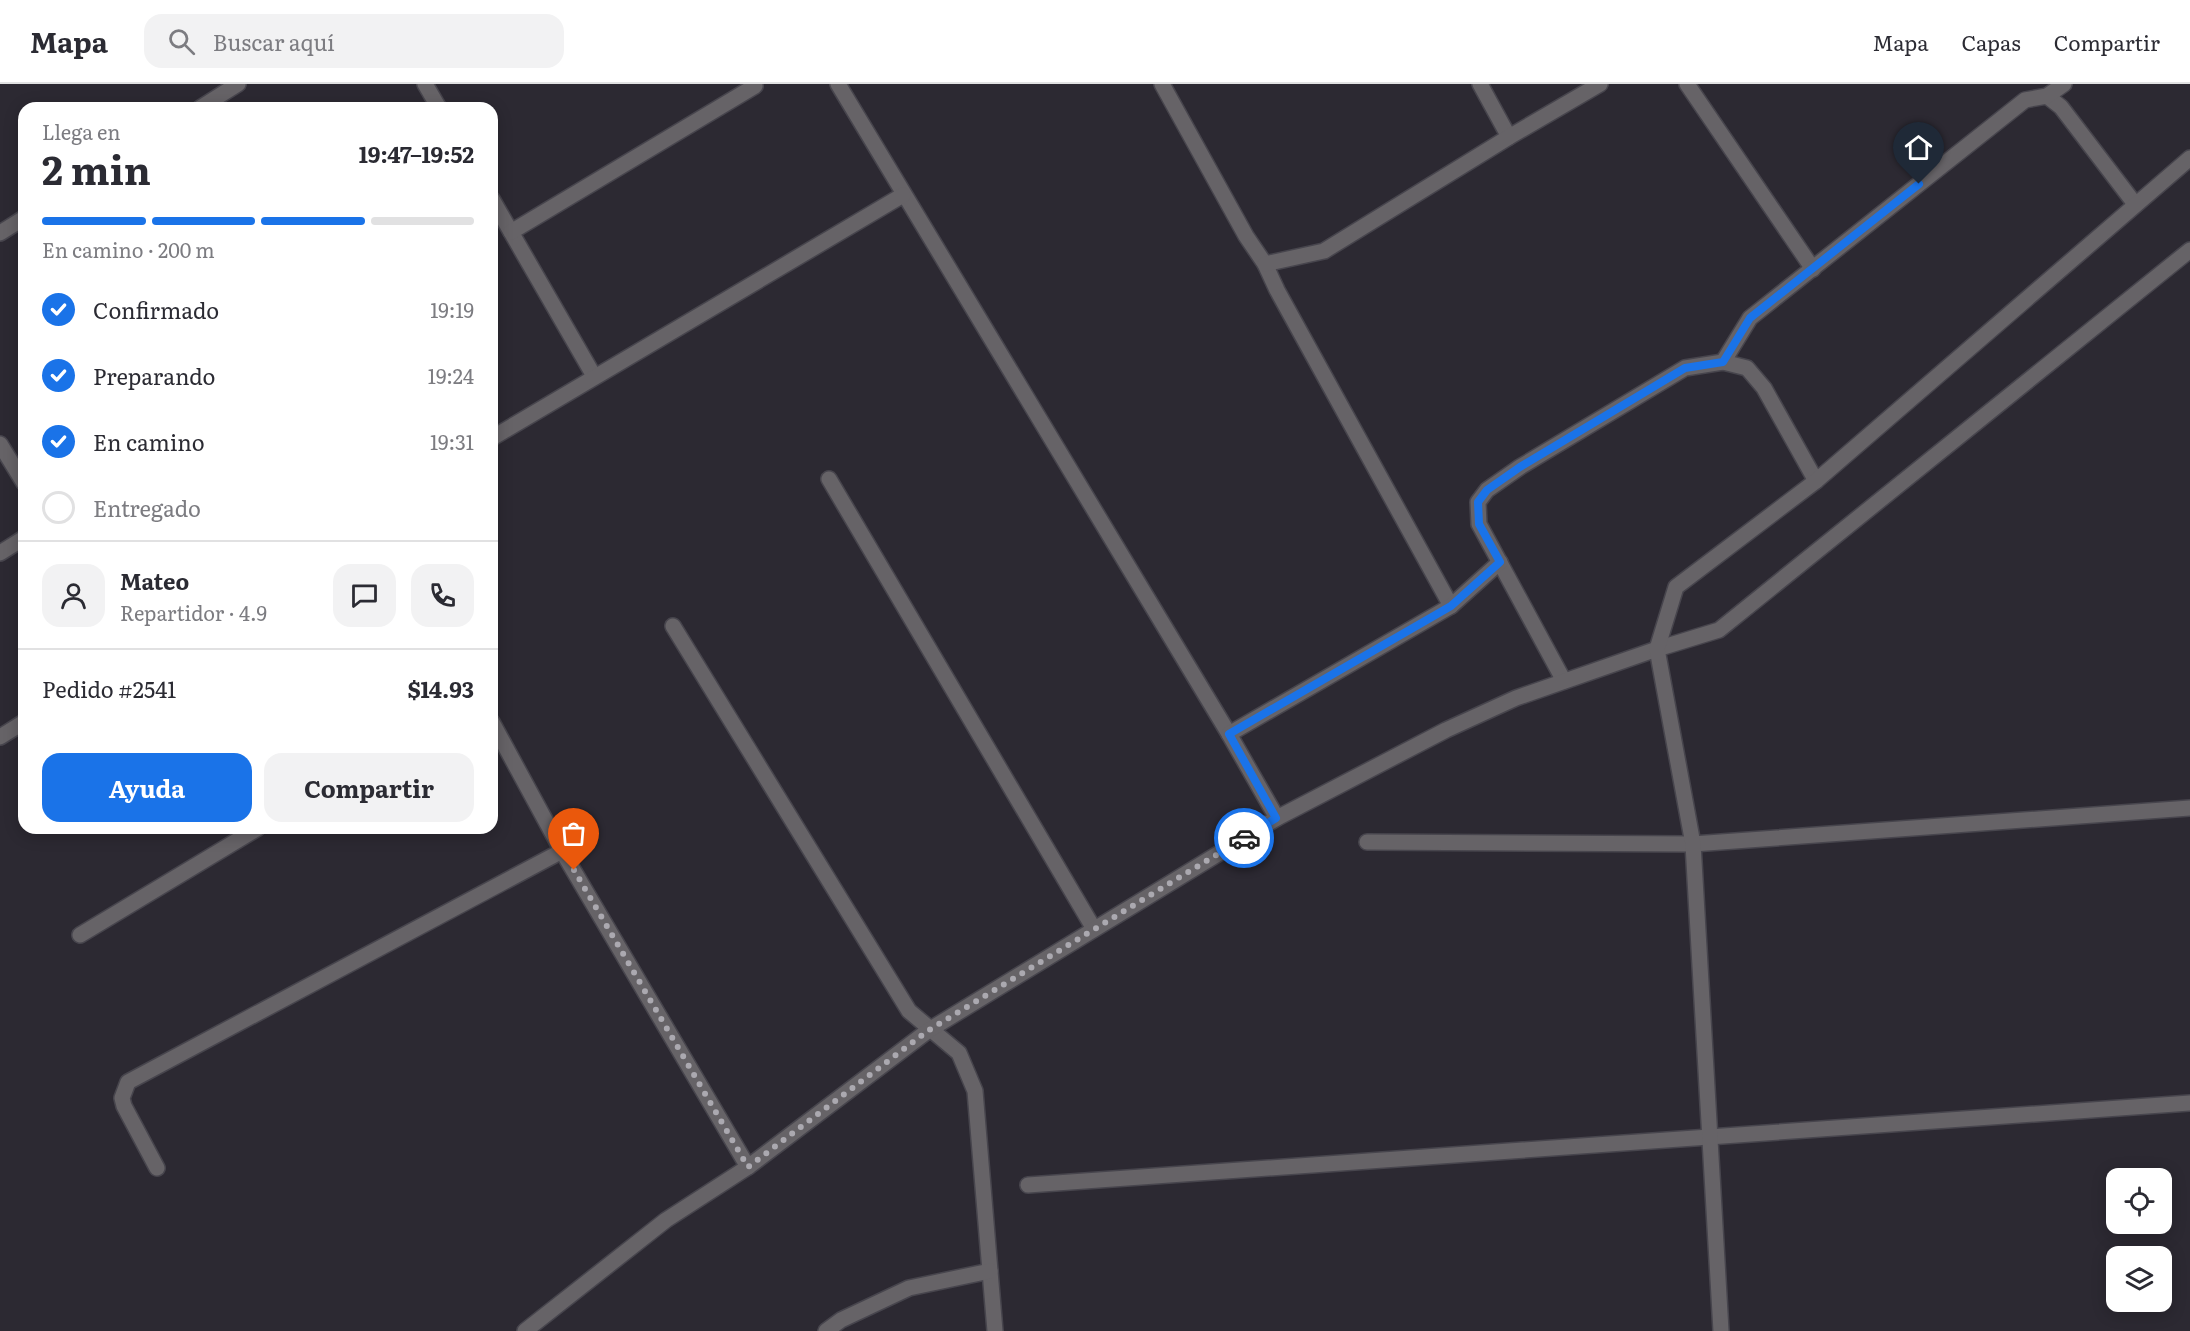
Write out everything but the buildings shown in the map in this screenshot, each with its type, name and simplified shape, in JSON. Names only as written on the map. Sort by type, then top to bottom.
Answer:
[{"type":"street","points":[[210,102],[238,84]]},
{"type":"street","points":[[425,84],[436,102]]},
{"type":"street","points":[[838,84],[1229,734],[1276,818]]},
{"type":"street","points":[[1161,84],[1246,236],[1265,264],[1277,290],[1451,606]]},
{"type":"street","points":[[1480,84],[1509,137]]},
{"type":"street","points":[[1265,264],[1324,251],[1600,84]]},
{"type":"street","points":[[1687,84],[1813,269]]},
{"type":"street","points":[[1723,362],[1750,318],[2025,100],[2047,96],[2064,84]]},
{"type":"street","points":[[511,232],[755,86]]},
{"type":"street","points":[[2047,96],[2061,107],[2135,204]]},
{"type":"street","points":[[1721,1331],[1712,1136],[1693,844],[1657,649],[1676,586],[1816,481],[2190,158]]},
{"type":"street","points":[[498,434],[903,195]]},
{"type":"street","points":[[498,209],[594,376]]},
{"type":"street","points":[[0,232],[18,222]]},
{"type":"street","points":[[525,1331],[666,1220],[748,1167],[929,1030],[1276,818],[1446,730],[1516,698],[1719,630],[2190,250]]},
{"type":"street","points":[[1564,681],[1479,524],[1478,502],[1487,490],[1520,467],[1685,368],[1723,362],[1747,368],[1764,388],[1816,481]]},
{"type":"street","points":[[0,444],[18,473]]},
{"type":"street","points":[[829,479],[1094,929]]},
{"type":"street","points":[[0,553],[18,542]]},
{"type":"street","points":[[1229,734],[1451,606],[1500,562]]},
{"type":"street","points":[[673,626],[909,1011],[959,1053],[975,1091],[995,1331]]},
{"type":"street","points":[[0,737],[18,726]]},
{"type":"street","points":[[498,733],[562,851],[748,1167]]},
{"type":"street","points":[[1368,842],[1693,844],[2190,808]]},
{"type":"street","points":[[80,935],[248,834]]},
{"type":"street","points":[[157,1168],[124,1106],[123,1091],[128,1082],[562,851]]},
{"type":"street","points":[[1028,1185],[2190,1103]]},
{"type":"street","points":[[826,1331],[841,1320],[909,1288],[990,1271]]},
{"type":"way so far","points":[[574,870],[748,1167],[929,1030],[1244,838]]},
{"type":"route","points":[[1244,838],[1276,818],[1229,734],[1451,606],[1500,562],[1479,524],[1478,502],[1487,490],[1520,467],[1685,368],[1723,362],[1750,318],[1919,184]]}]
